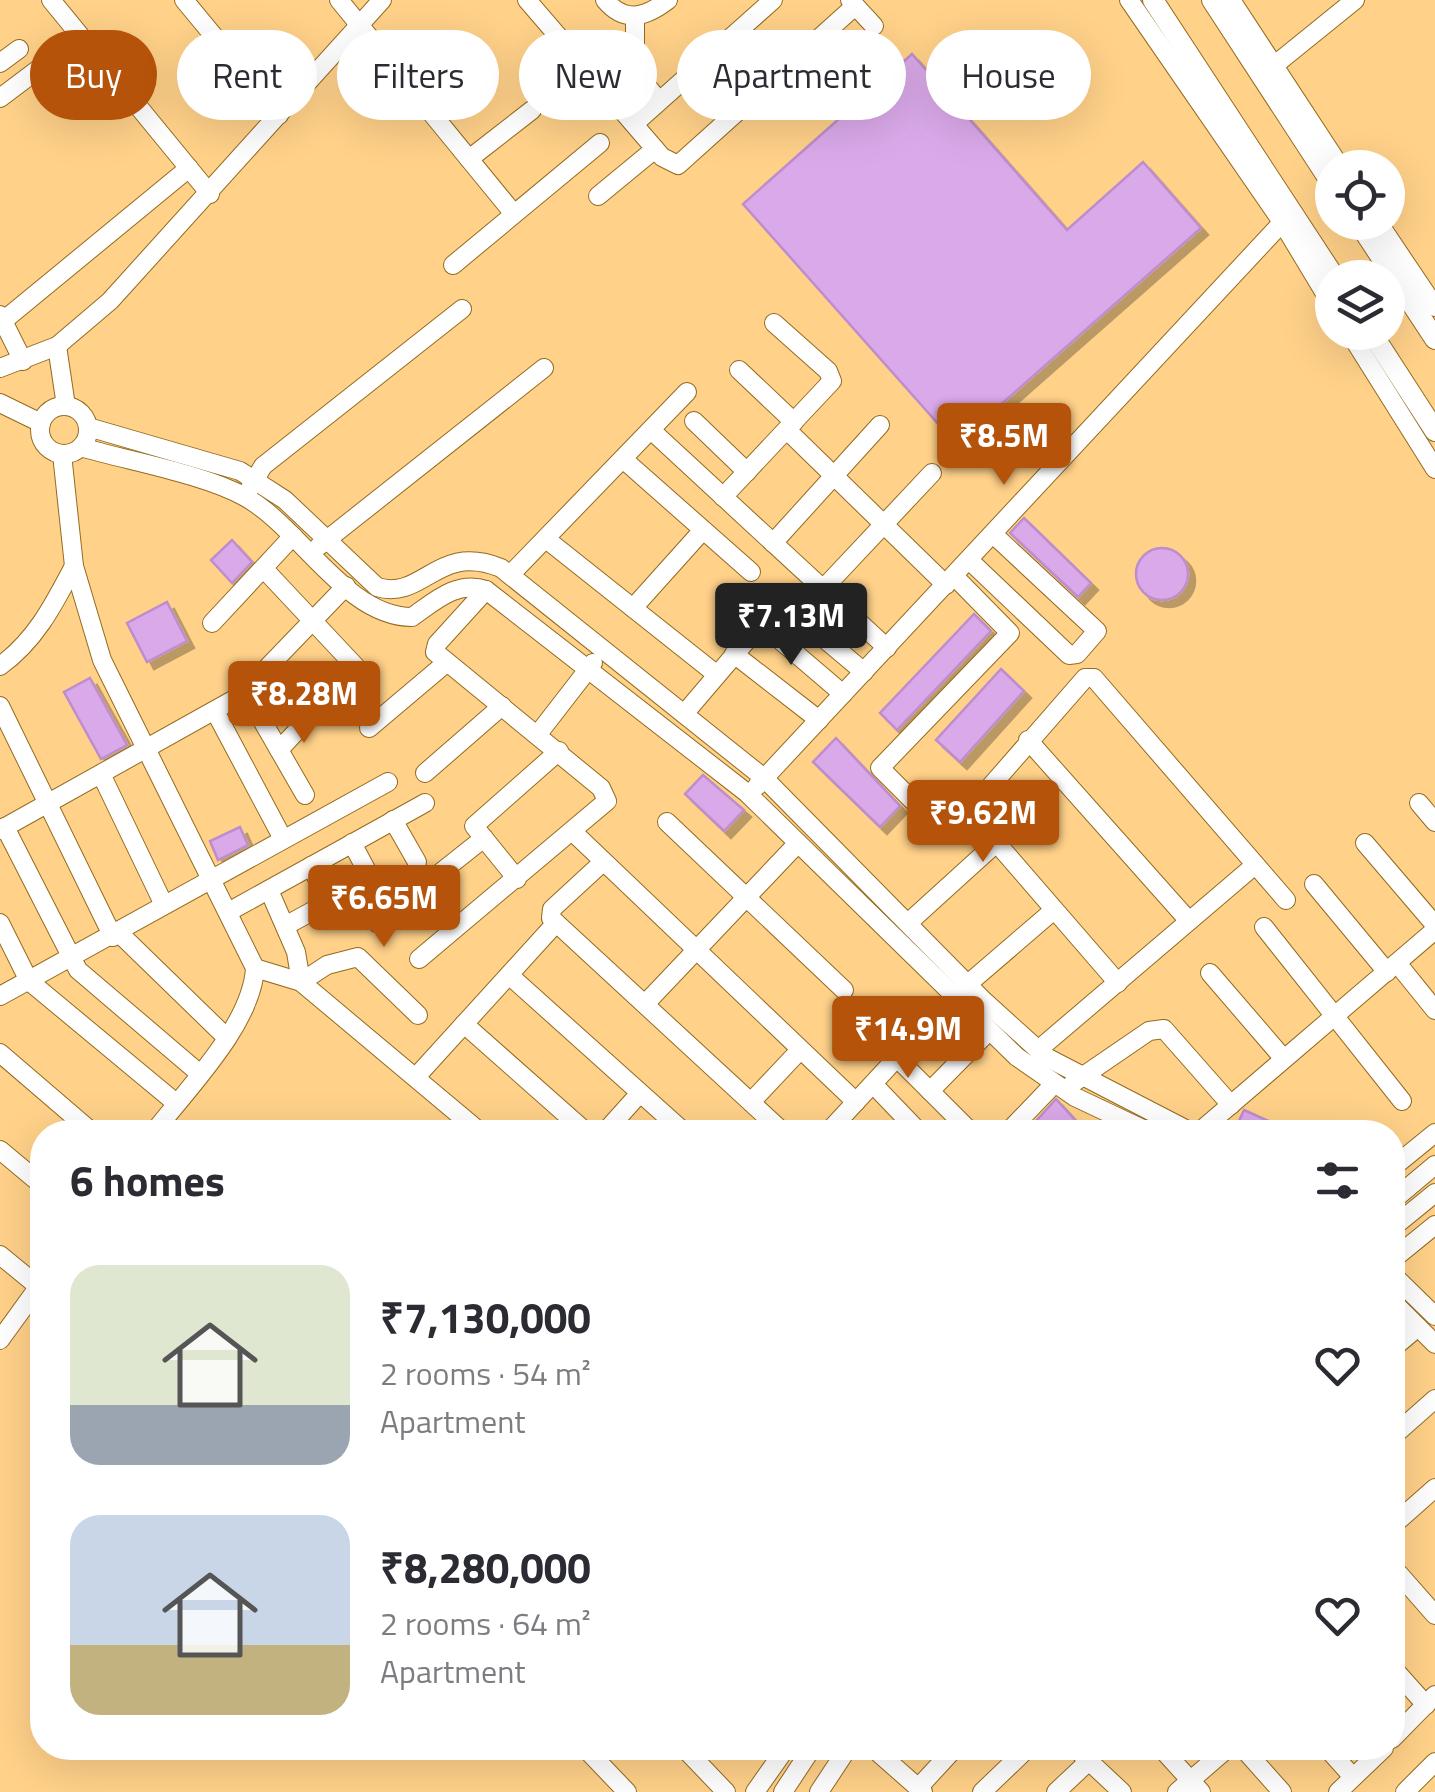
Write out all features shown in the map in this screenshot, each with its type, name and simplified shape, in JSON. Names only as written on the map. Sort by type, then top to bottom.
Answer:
[{"type":"main road","points":[[1153,0],[1287,217],[1321,260]]},
{"type":"main road","points":[[1212,0],[1267,71],[1315,154]]},
{"type":"main road","points":[[1370,240],[1435,340]]},
{"type":"main road","points":[[1383,350],[1435,431]]},
{"type":"street","points":[[50,0],[75,30]]},
{"type":"street","points":[[184,0],[209,30]]},
{"type":"street","points":[[339,0],[514,214]]},
{"type":"street","points":[[317,72],[382,0]]},
{"type":"street","points":[[527,0],[670,164],[685,161],[853,3],[874,26]]},
{"type":"street","points":[[605,0],[622,16],[636,17],[668,0]]},
{"type":"street","points":[[634,124],[773,0]]},
{"type":"street","points":[[1129,0],[1287,217],[1315,272]]},
{"type":"street","points":[[1231,0],[1267,71],[1327,150]]},
{"type":"street","points":[[1267,71],[1355,0]]},
{"type":"street","points":[[636,17],[635,71],[659,101]]},
{"type":"street","points":[[0,63],[19,49]]},
{"type":"street","points":[[0,98],[30,75]]},
{"type":"street","points":[[149,120],[210,194]]},
{"type":"street","points":[[0,368],[57,346],[110,301],[275,120]]},
{"type":"street","points":[[469,159],[519,120]]},
{"type":"street","points":[[453,265],[600,143]]},
{"type":"street","points":[[598,196],[655,148]]},
{"type":"street","points":[[23,361],[2,318],[189,168]]},
{"type":"street","points":[[749,795],[1287,217]]},
{"type":"street","points":[[1390,240],[1435,308]]},
{"type":"street","points":[[245,497],[262,466],[462,309]]},
{"type":"street","points":[[723,497],[830,385],[832,376],[774,323]]},
{"type":"street","points":[[57,346],[66,406]]},
{"type":"street","points":[[1361,350],[1435,469]]},
{"type":"street","points":[[312,554],[325,539],[544,368]]},
{"type":"street","points":[[739,370],[884,525],[1010,633],[880,768],[924,812]]},
{"type":"street","points":[[510,575],[688,392]]},
{"type":"street","points":[[0,404],[41,423]]},
{"type":"street","points":[[41,423],[56,408],[66,406],[76,410],[88,427],[240,471],[285,500],[377,586],[392,591],[407,588],[452,561],[479,559],[510,575],[764,778],[908,924],[989,1031],[1058,1087],[1124,1120]]},
{"type":"street","points":[[694,421],[747,472]]},
{"type":"street","points":[[41,423],[44,444],[62,454],[81,447],[245,497],[370,607],[398,617],[412,617],[459,588],[473,585],[486,590],[749,795],[961,991],[1080,1078],[1166,1120]]},
{"type":"street","points":[[773,542],[880,425]]},
{"type":"street","points":[[81,447],[88,427]]},
{"type":"street","points":[[651,430],[887,648]]},
{"type":"street","points":[[62,454],[74,566],[102,660],[255,968],[254,988],[226,1037],[163,1120]]},
{"type":"street","points":[[623,459],[751,572]]},
{"type":"street","points":[[823,589],[932,473]]},
{"type":"street","points":[[632,608],[703,530]]},
{"type":"street","points":[[969,560],[1068,655],[1077,654],[1097,631],[993,534]]},
{"type":"street","points":[[212,623],[293,536]]},
{"type":"street","points":[[546,539],[716,674]]},
{"type":"street","points":[[0,666],[22,650],[48,616],[74,566]]},
{"type":"street","points":[[264,570],[356,667],[279,750]]},
{"type":"street","points":[[199,1072],[83,975],[2,828],[216,713],[252,686],[346,586]]},
{"type":"street","points":[[420,959],[604,807],[606,794],[435,652],[436,644],[486,590]]},
{"type":"street","points":[[684,714],[760,623],[782,605],[864,672]]},
{"type":"street","points":[[760,623],[843,694]]},
{"type":"street","points":[[538,734],[603,649]]},
{"type":"street","points":[[734,654],[819,720]]},
{"type":"street","points":[[368,728],[446,663]]},
{"type":"street","points":[[1118,982],[971,815],[970,806],[1080,682],[1094,678],[1286,900]]},
{"type":"street","points":[[0,706],[116,935],[226,1037]]},
{"type":"street","points":[[425,773],[502,706]]},
{"type":"street","points":[[216,713],[283,839]]},
{"type":"street","points":[[262,722],[306,795]]},
{"type":"street","points":[[1028,740],[1189,922]]},
{"type":"street","points":[[516,879],[474,826],[558,752]]},
{"type":"street","points":[[102,776],[164,906]]},
{"type":"street","points":[[0,996],[388,782]]},
{"type":"street","points":[[230,911],[426,802]]},
{"type":"street","points":[[1419,803],[1435,822]]},
{"type":"street","points":[[393,820],[416,862]]},
{"type":"street","points":[[667,822],[844,990]]},
{"type":"street","points":[[573,832],[856,1102]]},
{"type":"street","points":[[377,923],[484,838]]},
{"type":"street","points":[[352,843],[377,890]]},
{"type":"street","points":[[1213,1120],[1435,928],[1365,843]]},
{"type":"street","points":[[645,1004],[798,844]]},
{"type":"street","points":[[908,924],[995,844]]},
{"type":"street","points":[[603,862],[552,909],[556,923],[770,1120]]},
{"type":"street","points":[[1038,1050],[1255,865]]},
{"type":"street","points":[[285,926],[333,910],[312,866]]},
{"type":"street","points":[[1314,884],[1435,1010]]},
{"type":"street","points":[[269,890],[285,926],[301,982]]},
{"type":"street","points":[[840,1120],[961,991],[1054,910]]},
{"type":"street","points":[[0,923],[29,981],[176,1104]]},
{"type":"street","points":[[416,1077],[556,923]]},
{"type":"street","points":[[1264,927],[1402,1100]]},
{"type":"street","points":[[301,982],[327,965],[358,957],[418,1014]]},
{"type":"street","points":[[255,968],[301,982],[466,1120]]},
{"type":"street","points":[[1210,973],[1284,1060]]},
{"type":"street","points":[[509,975],[670,1120]]},
{"type":"street","points":[[464,1024],[572,1120]]},
{"type":"street","points":[[1021,1120],[1058,1087],[1080,1078],[1149,1031],[1164,1028],[1230,1106]]},
{"type":"street","points":[[930,1091],[989,1031]]},
{"type":"street","points":[[751,1102],[800,1050]]},
{"type":"street","points":[[0,1053],[78,1120]]},
{"type":"street","points":[[898,1058],[959,1120]]},
{"type":"street","points":[[872,1084],[908,1120]]},
{"type":"street","points":[[616,1120],[640,1093]]},
{"type":"street","points":[[1405,1157],[1435,1133]]},
{"type":"street","points":[[0,1150],[30,1176]]},
{"type":"street","points":[[1405,1190],[1435,1166]]},
{"type":"street","points":[[1405,1217],[1435,1193]]},
{"type":"street","points":[[1405,1249],[1435,1224]]},
{"type":"street","points":[[0,1255],[30,1277]]},
{"type":"street","points":[[1405,1287],[1435,1316]]},
{"type":"street","points":[[0,1340],[30,1300]]},
{"type":"street","points":[[1405,1314],[1435,1344]]},
{"type":"street","points":[[1405,1338],[1418,1327]]},
{"type":"street","points":[[1405,1425],[1435,1399]]},
{"type":"street","points":[[1405,1515],[1435,1488]]},
{"type":"street","points":[[1405,1581],[1435,1615]]},
{"type":"street","points":[[1405,1678],[1430,1700],[1405,1725]]},
{"type":"street","points":[[596,1760],[627,1792]]},
{"type":"street","points":[[695,1760],[726,1792]]},
{"type":"street","points":[[755,1792],[773,1760]]},
{"type":"street","points":[[782,1792],[804,1760]]},
{"type":"street","points":[[819,1792],[840,1760]]},
{"type":"street","points":[[886,1760],[920,1790],[946,1760]]},
{"type":"street","points":[[982,1792],[1015,1760]]},
{"type":"street","points":[[1056,1792],[1078,1760]]},
{"type":"street","points":[[1088,1760],[1121,1792]]},
{"type":"street","points":[[1169,1760],[1189,1788],[1216,1760]]},
{"type":"street","points":[[1254,1760],[1282,1792]]},
{"type":"street","points":[[1338,1760],[1353,1777]]},
{"type":"street","points":[[1338,1792],[1370,1760]]},
{"type":"street","points":[[1405,1792],[1435,1762]]},
{"type":"building","points":[[912,54],[926,70],[926,120],[970,120],[1067,230],[1143,162],[1201,228],[956,444],[743,204],[838,120],[906,120],[906,59]]},
{"type":"building","points":[[1024,518],[1091,583],[1078,597],[1010,533]]},
{"type":"building","points":[[232,540],[252,562],[232,583],[211,560]]},
{"type":"building","points":[[1162,548],[1181,555],[1188,574],[1181,593],[1162,600],[1143,593],[1136,574],[1143,555]]},
{"type":"building","points":[[167,602],[187,641],[147,662],[127,623]]},
{"type":"building","points":[[974,614],[991,631],[897,730],[880,713]]},
{"type":"building","points":[[1001,669],[1024,691],[960,762],[936,740]]},
{"type":"building","points":[[90,678],[127,745],[101,759],[64,692]]},
{"type":"building","points":[[836,738],[900,806],[880,827],[813,762]]},
{"type":"building","points":[[703,775],[744,810],[724,831],[685,794]]},
{"type":"building","points":[[240,827],[248,845],[218,860],[210,841]]},
{"type":"building","points":[[1056,1099],[1075,1120],[1037,1120]]},
{"type":"building","points":[[1244,1110],[1266,1120],[1239,1120]]}]
